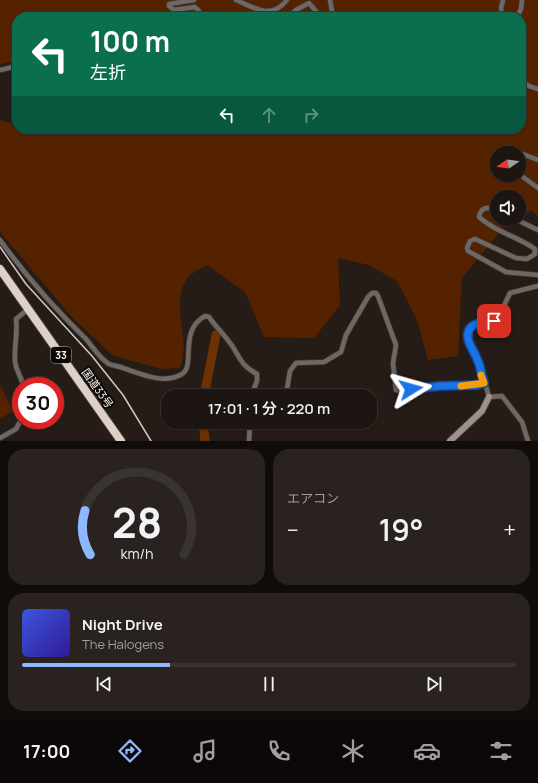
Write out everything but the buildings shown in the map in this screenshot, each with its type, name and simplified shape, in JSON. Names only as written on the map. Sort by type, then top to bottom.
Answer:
[{"type":"highway","name":"国道33号","points":[[0,269],[27,310],[121,441]]},
{"type":"street","points":[[194,0],[169,4],[169,6],[174,10],[195,8],[199,12]]},
{"type":"street","points":[[236,0],[262,11],[271,12],[277,10],[287,0]]},
{"type":"street","points":[[330,0],[332,12]]},
{"type":"street","points":[[501,12],[503,0]]},
{"type":"street","points":[[520,12],[522,0]]},
{"type":"street","points":[[294,12],[309,3],[317,12]]},
{"type":"street","points":[[0,70],[12,67]]},
{"type":"street","points":[[526,84],[538,89]]},
{"type":"street","points":[[526,155],[538,160]]},
{"type":"street","points":[[526,179],[538,188]]},
{"type":"street","points":[[490,208],[483,209],[480,212],[479,218],[490,226]]},
{"type":"street","points":[[526,224],[538,230]]},
{"type":"street","points":[[491,226],[498,231],[535,248],[535,254],[527,260],[516,258],[475,239],[470,241],[467,248],[468,251],[506,272],[538,275]]},
{"type":"street","points":[[0,240],[42,296],[110,365],[154,377],[162,378],[180,375],[189,366],[188,341],[191,332],[199,319],[205,316],[210,317],[214,327],[228,340],[245,367],[257,374],[257,381],[254,389]]},
{"type":"street","points":[[450,441],[482,411],[489,397],[478,359],[469,343],[467,333],[469,328],[482,321],[497,320],[510,293],[538,286]]},
{"type":"street","points":[[287,389],[290,371],[296,363],[324,362],[341,352],[346,335],[372,293],[376,293],[378,296],[396,345],[393,363],[396,390],[401,391],[440,386],[477,385],[484,383]]},
{"type":"street","points":[[19,377],[14,361],[17,336],[16,319],[27,310]]},
{"type":"street","points":[[489,397],[502,396],[522,422],[528,441]]},
{"type":"street","points":[[0,438],[16,429]]},
{"type":"street","points":[[249,441],[250,429]]},
{"type":"shaded area","points":[[0,0],[538,0],[538,218],[532,210],[526,214],[526,190],[490,190],[490,226],[506,226],[462,278],[458,356],[428,360],[417,320],[397,281],[369,265],[338,258],[340,305],[314,338],[264,337],[245,292],[207,265],[188,277],[182,289],[180,311],[184,346],[180,368],[161,369],[112,355],[71,316],[0,232],[0,120],[12,124],[12,134],[526,134],[526,12],[12,12],[12,62],[0,64]]},
{"type":"shaded area","points":[[0,385],[12,412],[0,419]]},
{"type":"waterway","points":[[205,389],[216,335]]},
{"type":"waterway","points":[[204,429],[205,441]]},
{"type":"railway","points":[[0,247],[26,284],[92,356],[123,395],[151,441]]},
{"type":"slow traffic","points":[[461,386],[484,383],[481,375]]},
{"type":"route","points":[[411,389],[422,387],[477,385],[484,383],[478,359],[469,343],[467,333],[469,328],[476,323],[482,321],[494,321]]}]
